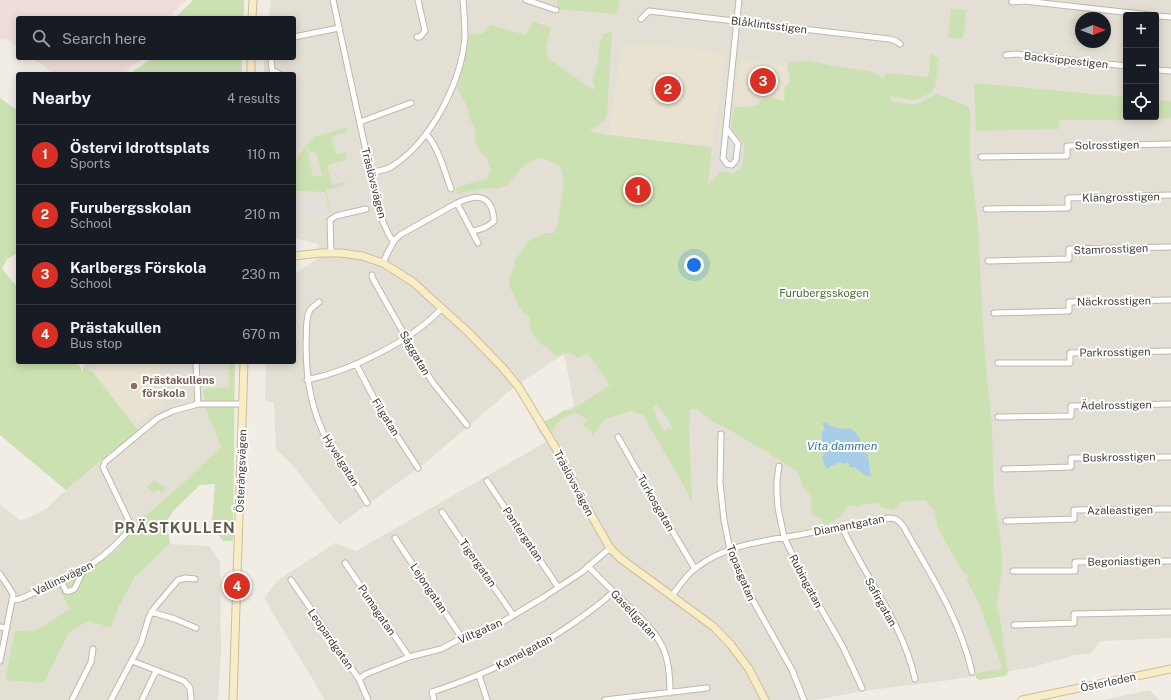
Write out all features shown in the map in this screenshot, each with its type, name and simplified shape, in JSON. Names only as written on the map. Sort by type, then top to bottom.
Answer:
[{"type":"street","points":[[249,0],[249,16]]},
{"type":"street","points":[[252,16],[253,0]]},
{"type":"street","name":"Träslövsvägen","points":[[333,0],[383,222],[390,237],[394,241]]},
{"type":"street","points":[[417,37],[425,31],[418,0]]},
{"type":"street","points":[[371,173],[390,168],[412,150],[426,134],[445,105],[463,52],[465,36],[463,0]]},
{"type":"street","points":[[526,0],[556,10]]},
{"type":"street","points":[[726,128],[738,144],[736,160],[732,165],[727,164],[723,158],[726,128],[737,22],[739,0]]},
{"type":"street","points":[[1012,2],[1024,1],[1123,12]]},
{"type":"street","name":"Blåklintsstigen","points":[[641,20],[649,11],[889,39],[900,44]]},
{"type":"street","points":[[1159,16],[1171,17]]},
{"type":"street","points":[[296,36],[339,28]]},
{"type":"street","name":"Backsippestigen","points":[[1006,55],[1017,54],[1123,66]]},
{"type":"street","points":[[247,72],[248,60]]},
{"type":"street","points":[[251,60],[251,72]]},
{"type":"street","points":[[271,60],[272,70],[276,72]]},
{"type":"street","points":[[1159,70],[1171,72]]},
{"type":"street","points":[[360,122],[411,103]]},
{"type":"street","points":[[426,134],[431,139],[436,149],[451,189]]},
{"type":"street","name":"Solrosstigen","points":[[982,156],[1068,156],[1068,146],[1171,144]]},
{"type":"street","name":"Klängrosstigen","points":[[986,209],[1068,208],[1068,198],[1171,195]]},
{"type":"street","points":[[383,263],[394,241],[400,235],[457,203],[468,198],[481,198],[486,200],[490,205],[494,222],[479,230],[472,231]]},
{"type":"street","points":[[457,203],[478,242]]},
{"type":"street","name":"Träslövsvägen","points":[[331,253],[330,220],[336,216],[366,209]]},
{"type":"street","name":"Stamrosstigen","points":[[988,261],[1069,259],[1069,249],[1171,247]]},
{"type":"street","name":"Träslövsvägen","points":[[296,256],[331,253],[353,254],[383,263],[413,282],[442,308],[485,349],[518,386],[555,447],[610,548],[620,558],[714,627],[749,669],[765,700]]},
{"type":"street","name":"Såggatan","points":[[372,275],[433,383],[467,425]]},
{"type":"street","name":"Näckrosstigen","points":[[994,313],[1069,311],[1069,302],[1171,300]]},
{"type":"street","name":"Hyvelgatan","points":[[319,302],[311,309],[308,315],[306,356],[307,380],[316,416],[329,444],[367,503]]},
{"type":"street","points":[[307,380],[341,371],[388,348],[432,319],[442,308]]},
{"type":"street","name":"Parkrosstigen","points":[[998,363],[1070,363],[1070,353],[1171,351]]},
{"type":"street","points":[[196,364],[198,404],[241,404]]},
{"type":"street","name":"Österängsvägen","points":[[240,364],[241,404]]},
{"type":"street","name":"Österängsvägen","points":[[232,700],[241,404],[244,364]]},
{"type":"street","name":"Filgatan","points":[[356,364],[379,408],[418,468]]},
{"type":"street","name":"Vallinsvägen","points":[[12,600],[20,599],[83,571],[113,548],[130,529],[129,520],[103,467],[105,462],[158,418],[173,411],[198,404]]},
{"type":"street","name":"Ädelrosstigen","points":[[998,417],[1070,416],[1070,406],[1171,404]]},
{"type":"street","name":"Topasgatan","points":[[721,434],[720,483],[724,520],[730,550],[746,588],[792,670],[804,700]]},
{"type":"street","name":"Turkosgatan","points":[[618,437],[695,568]]},
{"type":"street","name":"Buskrosstigen","points":[[1004,469],[1071,467],[1071,458],[1171,457]]},
{"type":"street","name":"Rubingatan","points":[[779,466],[777,494],[778,508],[784,537],[803,577],[843,647],[862,688]]},
{"type":"street","name":"Pantergatan","points":[[487,481],[558,587]]},
{"type":"street","name":"Azaleastigen","points":[[1006,521],[1074,519],[1074,510],[1171,509]]},
{"type":"street","name":"Tigergatan","points":[[442,512],[514,615]]},
{"type":"street","name":"Diamantgatan","points":[[672,596],[695,568],[717,555],[730,550],[784,537],[894,518],[900,522],[947,602],[954,618],[972,672]]},
{"type":"street","name":"Safirgatan","points":[[842,527],[852,549],[897,630],[912,666],[915,679]]},
{"type":"street","name":"Lejongatan","points":[[395,538],[462,638]]},
{"type":"street","name":"Viltgatan","points":[[359,679],[366,674],[409,657],[440,649],[462,638],[475,636],[499,624],[582,572],[610,548]]},
{"type":"street","name":"Begoniastigen","points":[[1013,571],[1075,571],[1075,562],[1171,561]]},
{"type":"street","name":"Pumagatan","points":[[345,563],[409,657]]},
{"type":"street","name":"Gasellgatan","points":[[588,566],[648,625],[660,642],[667,660],[670,693]]},
{"type":"street","points":[[61,581],[64,589],[66,591],[70,591],[75,588],[83,571]]},
{"type":"street","points":[[0,574],[13,594],[0,661]]},
{"type":"street","points":[[111,700],[132,661],[152,612],[171,586],[178,580],[186,578],[195,579]]},
{"type":"street","name":"Leopardgatan","points":[[291,580],[359,679],[368,700]]},
{"type":"street","name":"Kamelgatan","points":[[434,700],[432,692],[479,675],[520,656],[548,640],[580,618],[608,598],[613,592]]},
{"type":"street","points":[[152,612],[175,619],[196,628]]},
{"type":"street","points":[[1014,625],[1074,623],[1074,614],[1171,612]]},
{"type":"street","points":[[0,627],[7,628]]},
{"type":"street","points":[[72,700],[91,662],[93,649]]},
{"type":"street","points":[[132,661],[186,683],[191,691],[191,700]]},
{"type":"street","name":"Österleden","points":[[1022,700],[1171,669]]},
{"type":"street","points":[[142,700],[156,671]]},
{"type":"street","points":[[479,675],[488,700]]},
{"type":"street","points":[[605,700],[707,688]]},
{"type":"shaded area","points":[[0,0],[187,0],[173,12],[171,16],[16,16],[16,46],[7,39],[0,40]]},
{"type":"shaded area","points":[[271,0],[1171,0],[1171,638],[1101,641],[1090,654],[1075,655],[1030,668],[870,690],[815,700],[325,700],[264,598],[277,581],[335,543],[356,551],[546,442],[536,427],[574,406],[564,354],[513,388],[424,464],[339,525],[291,463],[276,450],[274,403],[265,400],[266,364],[296,364],[296,274],[318,258],[319,244],[296,238],[296,72],[264,72],[264,60],[296,60],[296,16],[269,16]]},
{"type":"shaded area","points":[[642,44],[726,53],[712,147],[608,135],[622,45]]},
{"type":"shaded area","points":[[740,59],[787,66],[790,79],[789,83],[784,88],[785,99],[783,101],[769,97],[749,104],[736,102],[734,100]]},
{"type":"shaded area","points":[[36,60],[140,60],[126,72],[51,72]]},
{"type":"shaded area","points":[[731,128],[744,144],[741,168],[734,173],[721,171],[716,161],[719,130]]},
{"type":"shaded area","points":[[296,197],[322,197],[330,213],[369,201],[372,214],[336,223],[325,218],[296,217]]},
{"type":"shaded area","points":[[83,364],[101,364],[90,373]]},
{"type":"shaded area","name":"Prästakullens förskola","points":[[101,364],[157,364],[159,377],[172,394],[134,426],[92,371]]},
{"type":"shaded area","points":[[157,364],[229,364],[229,387],[203,390],[206,409],[222,447],[137,523],[117,550],[81,574],[57,587],[71,609],[36,630],[15,631],[44,683],[69,633],[89,621],[111,628],[119,606],[135,577],[170,544],[209,546],[220,562],[221,653],[218,700],[0,700],[0,504],[19,520],[26,519],[46,509],[66,490],[138,431],[135,425],[172,394],[159,377]]},
{"type":"shaded area","points":[[1150,690],[1159,700],[1103,700]]},
{"type":"green space","points":[[193,0],[244,0],[244,16],[177,16]]},
{"type":"green space","points":[[557,0],[619,0],[617,14],[557,9]]},
{"type":"green space","points":[[951,8],[967,10],[963,39],[948,37]]},
{"type":"green space","name":"Furubergsskogen","points":[[533,21],[551,28],[546,47],[548,58],[594,90],[595,85],[592,80],[598,61],[599,46],[603,34],[612,31],[607,115],[604,121],[589,131],[608,135],[712,147],[708,185],[721,171],[734,173],[744,144],[731,128],[735,107],[758,105],[759,101],[769,98],[783,101],[785,99],[784,88],[790,80],[787,66],[791,62],[809,61],[873,72],[884,79],[885,74],[888,73],[927,77],[929,73],[930,54],[939,58],[935,87],[931,93],[916,100],[890,96],[892,101],[912,105],[920,103],[936,94],[965,105],[969,107],[970,110],[970,160],[978,224],[984,344],[992,428],[994,498],[1002,558],[1002,572],[997,608],[1008,672],[1006,676],[979,680],[976,678],[978,673],[1001,669],[1002,667],[979,604],[966,579],[970,578],[963,573],[938,528],[934,510],[925,500],[901,502],[893,510],[881,507],[878,503],[865,504],[858,507],[849,505],[840,517],[824,526],[820,517],[813,516],[811,511],[811,496],[804,489],[798,472],[772,456],[767,451],[713,422],[697,409],[691,409],[689,426],[692,501],[690,501],[689,495],[643,415],[635,413],[633,410],[606,418],[592,436],[592,431],[583,426],[587,420],[576,413],[561,419],[552,431],[548,428],[545,421],[564,410],[570,410],[578,406],[610,385],[588,354],[577,358],[569,352],[557,356],[546,348],[533,334],[530,328],[530,317],[524,313],[518,305],[510,287],[509,281],[514,266],[514,260],[522,251],[526,243],[545,233],[555,233],[563,190],[563,174],[561,169],[555,163],[539,158],[524,165],[507,185],[500,188],[479,189],[457,194],[456,188],[486,179],[491,170],[487,159],[478,149],[475,140],[475,128],[470,120],[467,106],[457,88],[469,36],[470,34],[480,34],[486,31],[490,25],[526,35]],"holes":[[[656,405],[668,419],[673,429],[667,428],[665,431],[658,420],[653,407]],[[828,422],[828,425],[842,429],[850,428],[860,439],[859,447],[862,453],[868,454],[871,477],[865,475],[848,462],[840,462],[826,469],[826,451],[822,432],[825,430]]]},
{"type":"green space","points":[[150,60],[242,60],[242,72],[132,72]]},
{"type":"green space","points":[[974,83],[1123,97],[1123,120],[1059,120],[1059,129],[976,131]]},
{"type":"green space","points":[[0,98],[16,110],[16,254],[7,259],[2,269],[16,286],[16,364],[78,364],[80,366],[82,373],[84,366],[90,372],[92,371],[138,430],[66,490],[0,435]]},
{"type":"green space","points":[[1159,100],[1171,101],[1171,118],[1159,119]]},
{"type":"green space","points":[[348,127],[347,132],[331,137],[336,154],[347,152],[346,160],[327,166],[332,185],[347,182],[345,185],[326,190],[331,214],[325,192],[296,191],[296,162],[306,145],[313,176],[322,176],[316,153],[310,152],[307,145],[313,137]]},
{"type":"green space","points":[[229,364],[235,364],[233,541],[223,541],[216,532],[212,520],[215,484],[200,485],[173,511],[167,521],[170,544],[135,577],[119,606],[111,628],[89,621],[69,633],[44,683],[5,680],[15,631],[36,630],[70,609],[57,587],[81,574],[117,550],[137,523],[221,447],[206,409],[203,389],[229,387]]},
{"type":"green space","points":[[154,480],[166,488],[162,493],[157,489],[154,493],[147,487]]},
{"type":"water","name":"Vita dammen","points":[[828,422],[828,425],[842,429],[850,428],[855,432],[860,439],[859,447],[862,452],[868,454],[871,477],[865,475],[854,467],[850,467],[848,462],[843,464],[840,462],[826,469],[822,457],[826,451],[822,446],[822,432],[825,430],[822,423]]},
{"type":"place","name":"Karlbergs Förskola","points":[[763,81]]},
{"type":"place","name":"Furubergsskolan","points":[[668,89]]},
{"type":"place","name":"Östervi Idrottsplats","points":[[638,190]]},
{"type":"place","name":"Prästakullens förskola","points":[[134,386]]},
{"type":"place","name":"Prästakullen","points":[[237,586]]},
{"type":"district","name":"PRÄSTKULLEN","points":[[175,528]]}]
